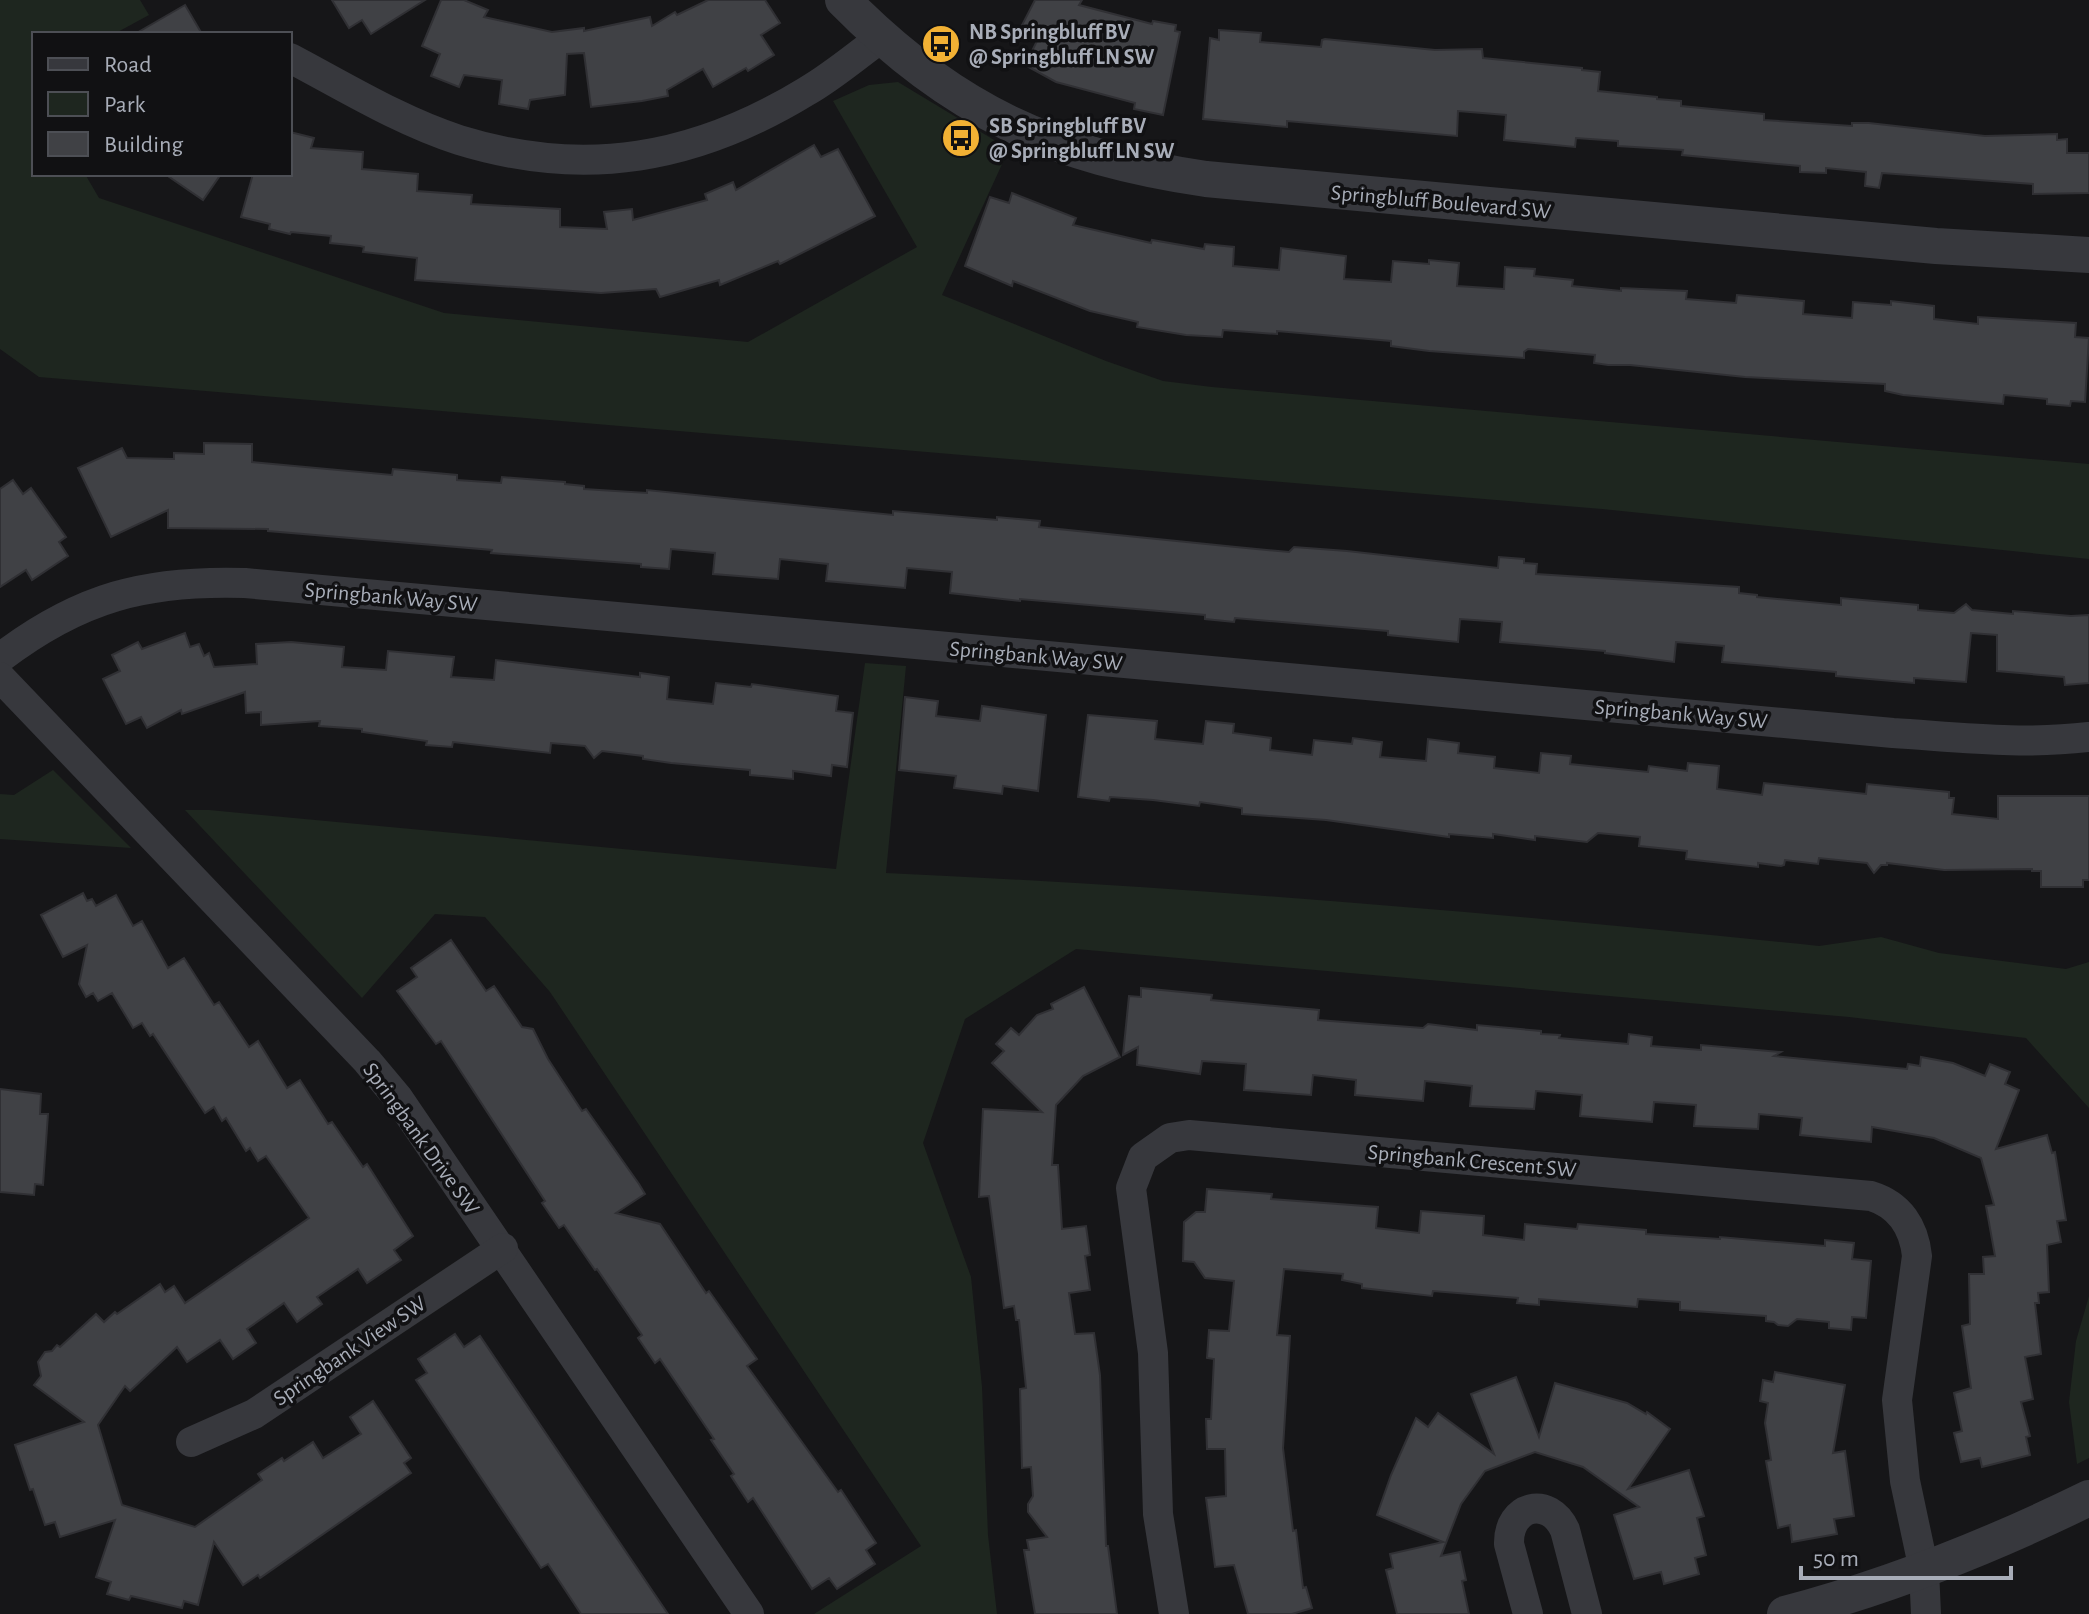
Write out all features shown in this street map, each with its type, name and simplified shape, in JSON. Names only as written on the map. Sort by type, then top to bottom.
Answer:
[{"type":"street","name":"Springbluff Boulevard SW","points":[[843,0],[881,38],[940,84],[1013,126],[1107,161],[1158,172],[1858,239],[2089,255]]},
{"type":"street","points":[[292,59],[411,120],[459,140],[528,156],[581,161],[635,157],[721,136],[809,90],[881,38]]},
{"type":"street","name":"Springbank Way SW","points":[[0,658],[31,634],[65,615],[108,598],[151,587],[232,583],[1893,733],[2010,741],[2089,737]]},
{"type":"street","name":"Springbank Drive SW","points":[[0,677],[367,1061],[398,1098],[503,1248],[749,1614]]},
{"type":"street","name":"Springbank Crescent SW","points":[[1174,1614],[1158,1514],[1153,1353],[1131,1188],[1143,1157],[1170,1138],[1189,1135],[1883,1199],[1904,1218],[1915,1240],[1917,1256],[1897,1400],[1905,1481],[1924,1570],[1926,1614]]},
{"type":"street","name":"Springbank View SW","points":[[191,1442],[254,1414],[503,1248]]},
{"type":"street","points":[[1785,1614],[1924,1570],[2033,1526],[2089,1498]]},
{"type":"street","points":[[1528,1614],[1508,1532],[1520,1514],[1531,1509],[1542,1509],[1561,1520],[1587,1614]]},
{"type":"green space","points":[[0,0],[140,0],[149,15],[118,32],[32,32],[32,176],[86,176],[99,198],[444,313],[748,342],[917,247],[833,101],[869,85],[898,82],[1009,149],[942,295],[1106,361],[1163,381],[1212,387],[2089,464],[2089,559],[1602,509],[39,377],[0,349]]},
{"type":"green space","points":[[865,663],[906,666],[886,873],[1353,903],[1819,946],[1881,937],[1939,953],[2066,969],[2089,962],[2089,1108],[2026,1038],[1849,1017],[1076,949],[965,1019],[923,1143],[971,1277],[982,1387],[988,1535],[997,1614],[814,1614],[921,1546],[550,992],[485,917],[435,914],[362,998],[185,810],[836,869]]},
{"type":"green space","points":[[53,770],[131,848],[0,839],[0,794],[14,795]]},
{"type":"green space","points":[[2089,1296],[2089,1458],[2077,1464],[2069,1402],[2076,1341]]},
{"type":"building","points":[[332,0],[425,0],[371,34],[362,20],[349,28]]},
{"type":"building","points":[[441,0],[464,0],[488,10],[484,17],[552,32],[584,28],[584,31],[650,17],[652,26],[675,12],[677,15],[708,0],[765,0],[780,23],[761,35],[774,55],[748,71],[746,68],[713,87],[703,69],[667,90],[668,96],[642,101],[591,107],[584,53],[567,54],[565,95],[530,100],[528,109],[499,104],[502,80],[464,75],[459,87],[431,76],[440,54],[422,46]]},
{"type":"building","points":[[1035,0],[1082,0],[1079,5],[1152,24],[1153,21],[1176,25],[1175,31],[1180,32],[1163,115],[1134,109],[1135,103],[1056,82],[1025,65],[1038,39],[1020,29]]},
{"type":"building","points":[[185,5],[201,32],[138,32]]},
{"type":"building","points":[[1219,30],[1261,33],[1260,42],[1321,47],[1325,39],[1435,50],[1482,49],[1483,58],[1600,72],[1598,91],[1681,101],[1681,106],[1764,114],[1764,120],[1852,126],[1852,123],[1869,123],[1985,136],[2057,134],[2057,140],[2067,139],[2067,153],[2089,153],[2089,193],[2033,194],[2033,184],[1882,173],[1879,188],[1865,186],[1866,172],[1826,168],[1826,173],[1800,172],[1800,166],[1682,155],[1683,150],[1618,146],[1618,141],[1576,138],[1575,147],[1504,140],[1506,115],[1458,111],[1457,136],[1287,121],[1287,127],[1203,119],[1210,38],[1219,40]]},
{"type":"building","points":[[292,132],[314,138],[311,148],[363,152],[362,169],[418,174],[417,191],[472,195],[471,204],[560,209],[560,227],[607,229],[604,212],[632,209],[633,220],[707,200],[705,194],[733,182],[736,190],[814,145],[821,157],[838,149],[875,216],[780,264],[778,261],[720,285],[719,280],[660,297],[656,289],[601,293],[415,280],[417,258],[363,252],[364,247],[330,243],[331,236],[290,234],[269,229],[270,224],[241,217],[252,176],[292,176]]},
{"type":"building","points":[[168,176],[220,176],[203,200]]},
{"type":"building","points":[[1012,193],[1076,218],[1073,225],[1151,243],[1152,240],[1204,249],[1205,244],[1234,247],[1233,266],[1279,270],[1281,248],[1346,256],[1344,279],[1391,282],[1393,261],[1429,264],[1429,260],[1459,263],[1457,286],[1504,289],[1505,267],[1535,269],[1534,276],[1573,280],[1572,286],[1621,291],[1621,288],[1687,291],[1686,299],[1736,303],[1737,295],[1804,301],[1803,314],[1852,318],[1853,302],[1891,305],[1891,301],[1934,306],[1934,319],[1978,324],[1978,317],[2076,323],[2075,337],[2089,338],[2085,402],[2071,401],[2070,406],[2047,404],[2047,399],[2004,395],[2003,404],[1903,395],[1885,391],[1885,384],[1745,377],[1608,365],[1594,363],[1595,355],[1528,349],[1524,352],[1524,358],[1429,351],[1391,346],[1391,341],[1277,331],[1277,334],[1223,330],[1222,337],[1137,327],[1138,322],[1090,311],[1013,281],[1012,286],[965,266],[990,197],[1009,203]]},
{"type":"building","points":[[204,443],[252,444],[252,462],[392,475],[393,469],[457,475],[457,480],[501,483],[502,477],[565,482],[584,486],[584,489],[647,493],[647,490],[893,515],[893,511],[997,520],[997,517],[1040,521],[1039,527],[1289,552],[1294,547],[1347,551],[1498,568],[1499,557],[1524,559],[1524,563],[1537,564],[1536,574],[1739,587],[1739,593],[1757,597],[1841,605],[1841,598],[1918,605],[1918,610],[1954,613],[1966,604],[1972,610],[2013,614],[2013,611],[2089,615],[2089,683],[2065,685],[2064,677],[1997,671],[1997,635],[1971,633],[1966,682],[1914,678],[1914,683],[1836,676],[1836,672],[1722,662],[1724,646],[1676,642],[1674,662],[1605,651],[1500,642],[1502,622],[1460,619],[1458,642],[1388,635],[1388,631],[1235,618],[1234,622],[1205,619],[1205,615],[1020,601],[950,593],[952,572],[907,568],[905,588],[826,581],[828,564],[780,559],[778,579],[713,574],[715,553],[671,549],[669,569],[641,567],[641,564],[491,553],[492,550],[268,529],[168,528],[168,510],[111,537],[78,468],[122,448],[127,458],[174,459],[174,453],[204,454]]},
{"type":"building","points":[[13,480],[23,494],[31,488],[66,537],[59,542],[68,556],[32,580],[26,570],[0,587],[0,489]]},
{"type":"building","points":[[185,633],[190,647],[199,644],[204,656],[209,653],[214,667],[257,664],[256,644],[291,642],[344,647],[342,667],[386,670],[388,651],[454,657],[451,677],[494,680],[496,660],[640,677],[640,673],[669,677],[667,699],[713,704],[716,683],[751,687],[752,684],[838,696],[836,711],[853,713],[847,767],[832,765],[831,776],[793,771],[793,779],[750,775],[750,770],[671,763],[602,751],[594,758],[585,746],[551,743],[550,753],[453,742],[452,747],[426,745],[427,741],[362,732],[362,729],[319,726],[320,721],[261,725],[261,712],[246,713],[245,692],[182,714],[181,710],[147,728],[141,717],[126,724],[103,679],[120,671],[112,655],[138,642],[142,649]]},
{"type":"building","points":[[905,697],[938,701],[936,716],[980,721],[982,706],[1046,715],[1038,791],[1003,786],[1002,794],[954,788],[956,776],[899,770]]},
{"type":"building","points":[[1088,715],[1157,721],[1155,739],[1203,744],[1206,721],[1234,724],[1233,733],[1271,738],[1270,750],[1312,755],[1314,740],[1352,744],[1353,738],[1382,742],[1380,757],[1426,761],[1428,739],[1459,743],[1458,753],[1495,757],[1494,768],[1539,773],[1541,753],[1571,756],[1570,764],[1648,772],[1649,766],[1687,771],[1688,763],[1719,766],[1717,789],[1762,795],[1764,783],[1866,794],[1867,784],[1949,792],[1949,798],[1954,798],[1952,814],[1998,819],[1998,796],[2089,796],[2089,880],[2083,880],[2083,887],[2041,887],[2041,871],[2032,869],[1944,870],[1887,863],[1874,873],[1867,863],[1819,858],[1818,864],[1785,860],[1781,866],[1758,863],[1758,867],[1686,859],[1687,851],[1639,846],[1640,837],[1598,833],[1587,842],[1535,836],[1535,840],[1493,834],[1493,838],[1449,834],[1449,837],[1326,820],[1242,814],[1242,808],[1200,802],[1199,806],[1153,800],[1110,797],[1109,801],[1078,797]]},
{"type":"building","points":[[83,893],[87,901],[92,899],[96,906],[116,895],[133,926],[142,921],[168,968],[184,958],[214,1005],[219,1002],[249,1047],[258,1041],[287,1088],[300,1080],[328,1124],[332,1122],[363,1167],[367,1164],[413,1236],[394,1250],[401,1260],[367,1283],[358,1269],[317,1297],[322,1304],[297,1322],[284,1303],[247,1329],[256,1343],[233,1359],[220,1340],[187,1362],[177,1347],[130,1391],[125,1386],[98,1425],[122,1505],[195,1527],[262,1480],[258,1474],[282,1458],[284,1461],[313,1442],[323,1458],[361,1434],[350,1417],[373,1401],[411,1458],[404,1463],[411,1473],[260,1578],[258,1575],[243,1585],[214,1542],[198,1605],[184,1601],[182,1608],[131,1596],[129,1600],[107,1594],[111,1582],[96,1577],[115,1520],[60,1537],[55,1522],[45,1525],[15,1445],[84,1422],[34,1385],[41,1376],[38,1362],[45,1352],[52,1351],[57,1345],[60,1347],[96,1314],[104,1322],[160,1284],[165,1292],[174,1286],[185,1303],[309,1218],[266,1156],[258,1161],[250,1148],[246,1151],[226,1118],[222,1121],[214,1107],[205,1113],[153,1034],[150,1036],[142,1023],[133,1028],[112,993],[98,1001],[93,993],[86,997],[79,984],[87,945],[63,957],[41,915]]},
{"type":"building","points":[[451,940],[486,991],[494,986],[522,1027],[533,1029],[548,1059],[582,1111],[586,1109],[639,1184],[645,1194],[616,1213],[660,1224],[706,1293],[709,1291],[757,1359],[747,1366],[838,1492],[841,1490],[876,1543],[866,1550],[875,1564],[837,1589],[829,1578],[812,1589],[753,1498],[748,1502],[711,1440],[714,1439],[660,1359],[655,1363],[638,1338],[642,1335],[597,1269],[564,1225],[559,1228],[542,1203],[545,1201],[441,1041],[436,1044],[397,991],[417,977],[411,968]]},
{"type":"building","points":[[1084,987],[1120,1057],[1083,1076],[1056,1105],[1052,1165],[1058,1165],[1062,1229],[1086,1226],[1090,1255],[1085,1256],[1090,1290],[1069,1293],[1075,1334],[1094,1333],[1100,1375],[1106,1546],[1117,1614],[1035,1614],[1024,1550],[1029,1550],[1027,1540],[1047,1537],[1028,1512],[1033,1496],[1031,1467],[1022,1468],[1020,1389],[1026,1388],[1019,1320],[1016,1320],[1014,1306],[1004,1308],[989,1196],[979,1197],[983,1109],[1042,1112],[992,1063],[1004,1051],[996,1044],[1011,1028],[1019,1035],[1037,1015],[1053,1009],[1051,1004]]},
{"type":"building","points":[[1141,988],[1212,995],[1211,1000],[1319,1010],[1318,1020],[1423,1028],[1428,1024],[1477,1030],[1477,1025],[1541,1031],[1541,1034],[1560,1035],[1559,1038],[1628,1044],[1629,1034],[1652,1037],[1651,1046],[1701,1050],[1701,1045],[1781,1052],[1774,1056],[1907,1069],[1908,1064],[1920,1066],[1921,1057],[1953,1063],[1985,1076],[1990,1064],[2010,1072],[2005,1084],[2019,1090],[1996,1149],[2047,1135],[2052,1153],[2055,1152],[2066,1220],[2057,1221],[2061,1242],[2047,1245],[2049,1292],[2038,1293],[2039,1303],[2035,1303],[2041,1354],[2025,1357],[2033,1399],[2021,1402],[2030,1436],[2026,1437],[2030,1455],[1982,1467],[1980,1458],[1961,1462],[1954,1433],[1962,1431],[1954,1393],[1971,1388],[1962,1326],[1970,1324],[1969,1274],[1984,1274],[1983,1257],[1995,1256],[1986,1206],[1994,1205],[1981,1158],[1934,1138],[1872,1127],[1871,1142],[1800,1135],[1802,1118],[1759,1114],[1758,1129],[1694,1126],[1696,1105],[1654,1102],[1652,1122],[1580,1116],[1582,1095],[1536,1091],[1534,1109],[1470,1106],[1472,1086],[1425,1081],[1423,1101],[1355,1095],[1356,1080],[1313,1075],[1311,1095],[1244,1090],[1246,1064],[1202,1061],[1200,1074],[1137,1065],[1138,1047],[1123,1055],[1129,996],[1141,997]]},
{"type":"building","points":[[0,1089],[41,1094],[40,1114],[48,1114],[43,1185],[35,1184],[34,1195],[0,1192]]},
{"type":"building","points":[[1207,1189],[1272,1194],[1271,1199],[1378,1207],[1376,1228],[1419,1233],[1421,1211],[1484,1216],[1483,1235],[1524,1240],[1525,1224],[1577,1229],[1578,1224],[1646,1230],[1646,1234],[1825,1246],[1825,1240],[1854,1243],[1852,1259],[1871,1261],[1866,1318],[1852,1317],[1851,1330],[1829,1328],[1829,1322],[1797,1319],[1788,1326],[1766,1321],[1766,1316],[1680,1310],[1680,1302],[1638,1299],[1637,1307],[1539,1299],[1539,1305],[1517,1303],[1518,1298],[1433,1291],[1432,1296],[1362,1288],[1362,1284],[1342,1280],[1343,1274],[1284,1269],[1277,1335],[1290,1336],[1283,1448],[1303,1588],[1306,1587],[1312,1608],[1292,1614],[1248,1614],[1234,1565],[1215,1567],[1206,1498],[1226,1496],[1225,1449],[1207,1449],[1206,1419],[1211,1419],[1214,1359],[1207,1358],[1209,1330],[1229,1331],[1234,1281],[1205,1278],[1194,1262],[1183,1261],[1184,1222],[1196,1212],[1205,1212]]},
{"type":"building","points":[[455,1334],[464,1347],[480,1336],[668,1614],[581,1614],[548,1564],[541,1568],[416,1380],[427,1373],[418,1359]]},
{"type":"building","points":[[1775,1372],[1845,1385],[1833,1453],[1845,1451],[1854,1516],[1834,1519],[1837,1534],[1792,1542],[1790,1525],[1778,1528],[1766,1461],[1771,1460],[1765,1423],[1768,1403],[1760,1401],[1763,1380],[1773,1382]]},
{"type":"building","points":[[1516,1377],[1539,1437],[1555,1383],[1627,1403],[1647,1412],[1670,1429],[1628,1489],[1689,1470],[1704,1516],[1697,1518],[1706,1555],[1695,1558],[1699,1574],[1664,1584],[1661,1572],[1634,1579],[1614,1515],[1639,1507],[1583,1467],[1535,1452],[1485,1471],[1461,1504],[1441,1556],[1460,1552],[1469,1614],[1397,1614],[1386,1570],[1393,1568],[1390,1554],[1443,1542],[1377,1515],[1416,1418],[1428,1427],[1438,1413],[1494,1454],[1471,1394]]},
{"type":"place","name":"NB Springbluff BV @ Springbluff LN SW","points":[[941,44]]},
{"type":"place","name":"SB Springbluff BV @ Springbluff LN SW","points":[[961,138]]}]
